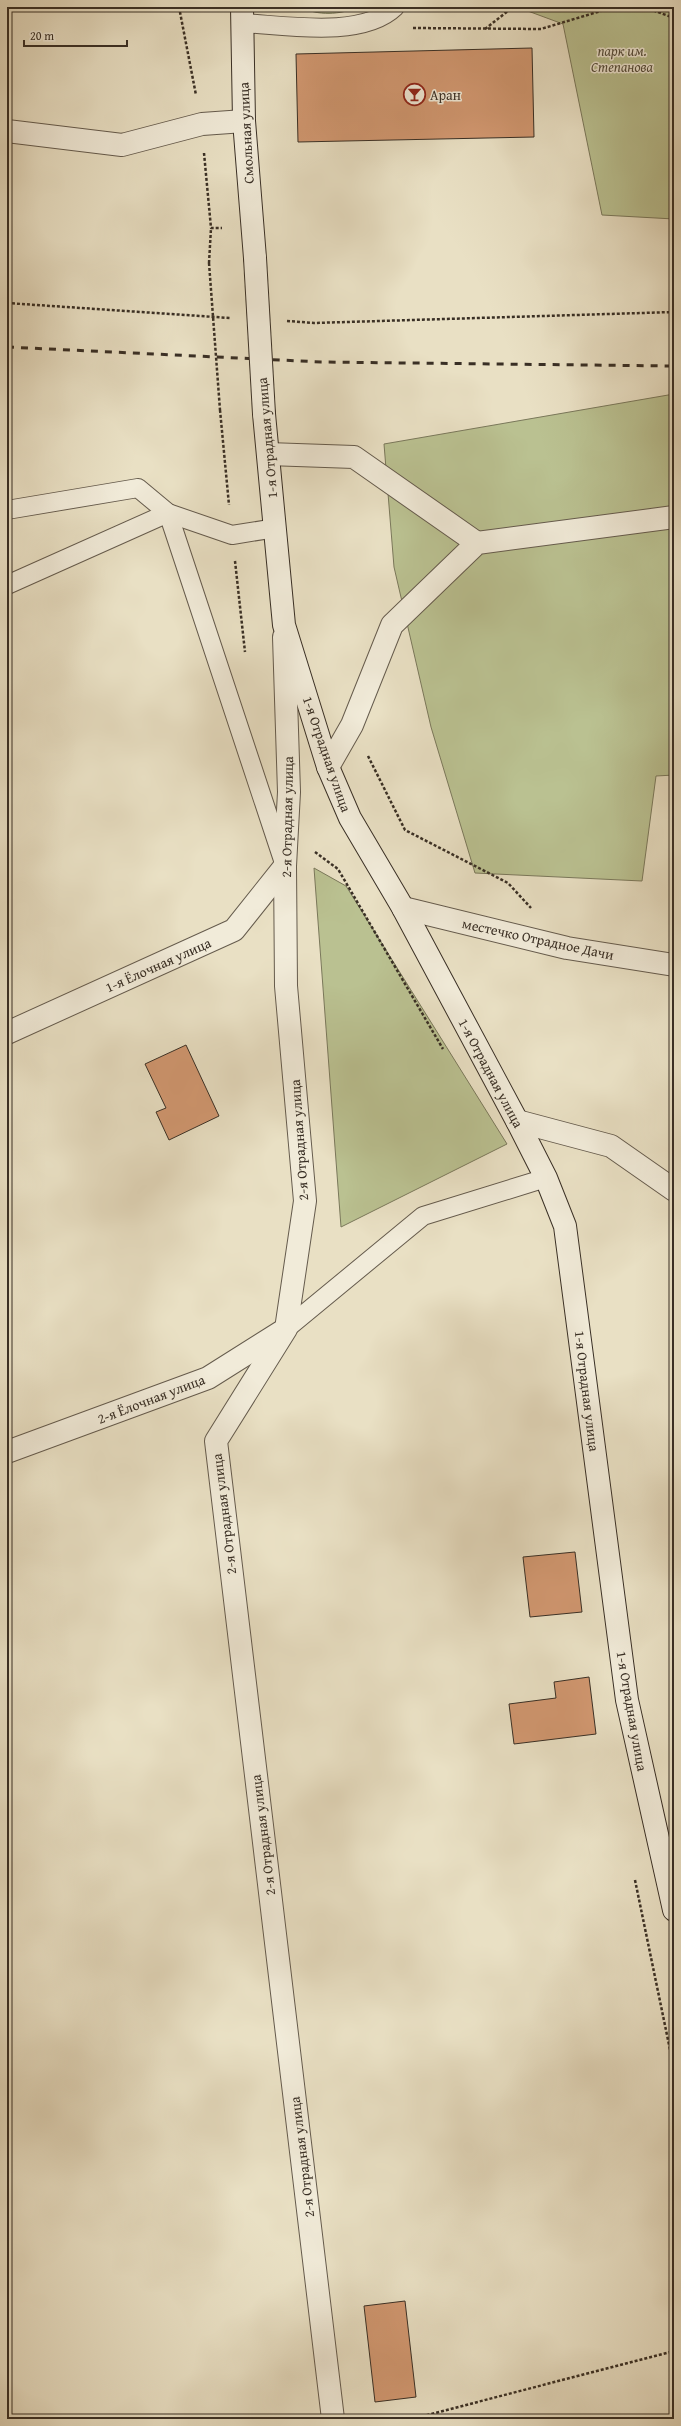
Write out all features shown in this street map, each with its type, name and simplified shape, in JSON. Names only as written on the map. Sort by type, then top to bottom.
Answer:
[{"type":"street","name":"Смольная улица","points":[[242,15],[244,121],[255,258]]},
{"type":"street","points":[[7,131],[122,145],[202,124],[244,121]]},
{"type":"street","name":"1-я Отрадная улица","points":[[255,258],[264,414],[276,528],[284,626],[328,767],[350,818],[403,908],[517,1121],[546,1178],[565,1226],[627,1700],[674,1910]]},
{"type":"street","points":[[268,454],[354,457],[477,543]]},
{"type":"street","points":[[328,767],[352,725],[392,625],[477,543],[674,517]]},
{"type":"street","name":"2-я Отрадная улица","points":[[284,626],[289,792],[286,866],[286,986],[305,1200],[286,1329],[216,1441],[333,2419]]},
{"type":"street","name":"1-я Ёлочная улица","points":[[7,1032],[234,930],[286,866]]},
{"type":"street","name":"местечко Отрадное Дачи","points":[[403,908],[567,948],[674,965]]},
{"type":"street","points":[[517,1121],[611,1146],[674,1190]]},
{"type":"street","name":"2-я Ёлочная улица","points":[[7,1452],[208,1378],[286,1329]]},
{"type":"lane","points":[[242,15],[342,28],[367,23],[388,13],[394,7]]},
{"type":"lane","points":[[7,510],[138,488],[168,513],[232,535],[276,528]]},
{"type":"lane","points":[[7,584],[168,513]]},
{"type":"lane","points":[[168,513],[286,866]]},
{"type":"lane","points":[[286,1329],[423,1216],[546,1178]]},
{"type":"path","points":[[179,7],[202,124]]},
{"type":"path","points":[[485,29],[513,7]]},
{"type":"path","points":[[405,28],[541,29],[614,7]]},
{"type":"path","points":[[644,7],[674,18]]},
{"type":"path","points":[[211,228],[209,263],[220,410],[245,653]]},
{"type":"path","points":[[7,303],[235,318]]},
{"type":"path","points":[[282,321],[314,323],[674,312]]},
{"type":"path","points":[[352,725],[405,830],[508,882],[532,910]]},
{"type":"path","points":[[287,832],[338,869],[446,1054]]},
{"type":"path","points":[[634,1876],[674,2069]]},
{"type":"path","points":[[412,2419],[674,2351]]},
{"type":"green space","points":[[301,7],[357,7],[344,12],[322,13],[307,10]]},
{"type":"green space","name":"парк им. Степанова","points":[[517,7],[674,7],[674,219],[602,215],[563,24]]},
{"type":"green space","points":[[674,394],[674,775],[656,776],[642,881],[475,873],[431,727],[394,567],[384,444]]},
{"type":"green space","points":[[314,868],[346,886],[507,1144],[341,1227]]},
{"type":"building","name":"Аран","points":[[532,48],[534,137],[298,142],[296,54]]},
{"type":"building","points":[[186,1045],[219,1116],[169,1140],[156,1112],[166,1108],[145,1064]]},
{"type":"building","points":[[575,1552],[582,1612],[530,1617],[523,1557]]},
{"type":"building","points":[[589,1677],[596,1734],[514,1744],[509,1704],[556,1698],[554,1682]]},
{"type":"building","points":[[405,2301],[416,2397],[375,2402],[364,2306]]},
{"type":"railway","points":[[7,347],[321,362],[674,366]]},
{"type":"place","name":"Аран","points":[[415,95]]}]
